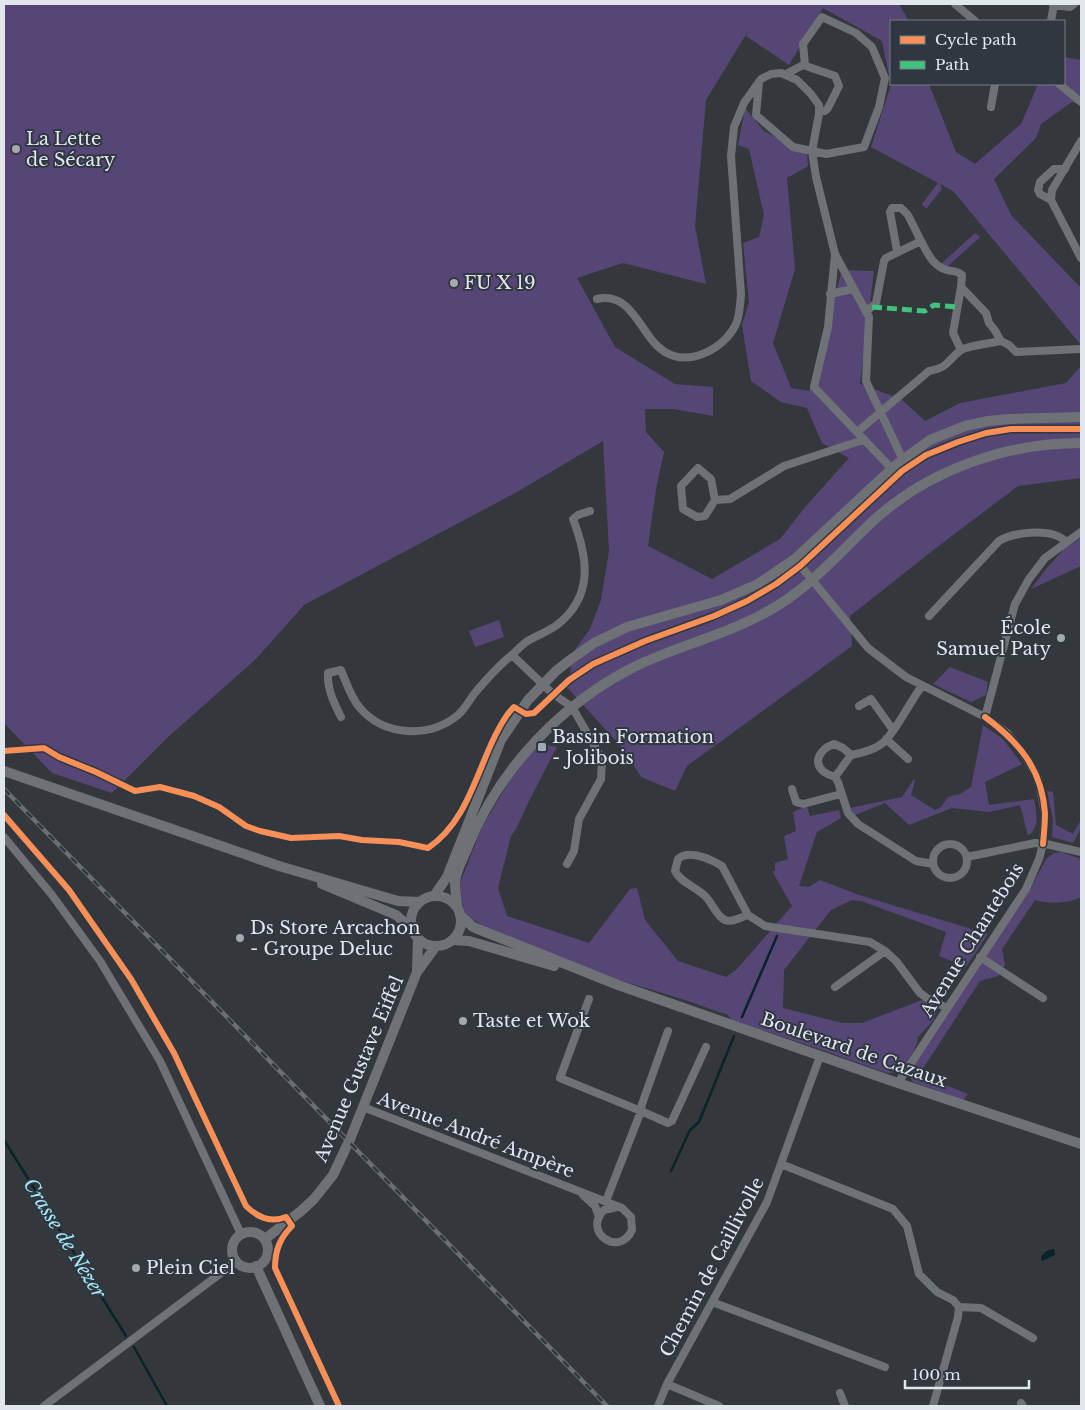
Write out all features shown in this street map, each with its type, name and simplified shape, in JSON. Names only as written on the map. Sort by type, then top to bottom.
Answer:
[{"type":"main road","points":[[434,896],[447,876],[501,740],[520,710],[542,684],[570,660],[594,643],[627,627],[739,593],[773,575],[795,559],[902,460],[930,440],[965,426],[1010,419],[1081,417]]},
{"type":"main road","points":[[280,866],[396,915],[411,928],[418,939],[426,944],[441,946],[452,940],[460,929],[455,882],[476,827],[508,773],[542,734],[572,707],[596,690],[637,666],[669,652],[735,629],[782,603],[812,580],[891,506],[931,480],[964,465],[1002,453],[1037,445],[1081,443]]},
{"type":"main road","points":[[4,770],[280,866],[398,901],[419,902]]},
{"type":"main road","points":[[411,928],[412,912],[419,902],[426,898],[434,896],[447,898],[459,911]]},
{"type":"main road","name":"Boulevard de Cazaux","points":[[459,911],[473,927],[618,985],[898,1083],[1081,1144]]},
{"type":"main road","name":"Avenue Gustave Eiffel","points":[[417,972],[418,939]]},
{"type":"main road","name":"Boulevard de Cazaux","points":[[452,940],[469,941],[618,985]]},
{"type":"main road","name":"Avenue Gustave Eiffel","points":[[265,1239],[314,1199],[333,1175],[351,1137],[417,972],[436,946]]},
{"type":"main road","points":[[249,1232],[258,1233],[265,1239],[268,1252],[265,1259],[256,1266],[248,1267],[237,1261],[232,1248],[234,1241],[241,1234],[249,1232]]},
{"type":"main road","points":[[256,1266],[320,1406]]},
{"type":"street","points":[[956,4],[974,20]]},
{"type":"street","points":[[1051,20],[1054,4],[1070,7],[1074,4]]},
{"type":"street","points":[[759,82],[756,115],[793,147],[826,154],[864,147],[879,107],[885,78],[872,46],[856,33],[822,17],[803,44],[805,65]]},
{"type":"street","points":[[597,300],[607,297],[633,312],[653,342],[666,353],[689,357],[702,355],[718,346],[736,324],[740,305],[741,294],[731,156],[734,127],[744,103],[759,82],[772,74],[786,74],[805,65],[835,76],[838,86],[828,108],[825,111],[819,111]]},
{"type":"street","points":[[786,74],[806,89],[818,105],[819,111],[812,151],[816,177],[835,254],[869,317],[866,381],[902,460]]},
{"type":"street","points":[[991,107],[995,85]]},
{"type":"street","points":[[1060,85],[1081,102]]},
{"type":"street","points":[[1081,141],[1052,190],[1051,200],[1081,258]]},
{"type":"street","points":[[1051,200],[1040,194],[1038,190],[1040,182],[1054,169],[1065,169]]},
{"type":"street","points":[[897,251],[890,212],[892,208],[901,208],[908,216],[932,261],[945,270],[957,271],[962,275],[953,333],[961,350]]},
{"type":"street","points":[[866,312],[876,303],[884,261],[889,255],[920,238]]},
{"type":"street","points":[[835,254],[828,327],[814,387],[892,469]]},
{"type":"street","points":[[960,287],[986,313],[989,323],[1001,341],[1016,352],[1081,349]]},
{"type":"street","points":[[830,294],[854,289]]},
{"type":"street","points":[[856,432],[929,371],[941,369],[947,365],[961,350],[966,347],[984,346],[1001,341]]},
{"type":"street","points":[[715,500],[730,499],[784,466],[863,440]]},
{"type":"street","points":[[698,468],[711,479],[715,500],[705,516],[697,517],[683,509],[681,486],[698,468]]},
{"type":"street","points":[[341,717],[332,699],[327,681],[328,673],[341,670],[360,708],[384,725],[413,733],[430,730],[458,715],[486,680],[525,643],[556,625],[572,611],[580,598],[585,574],[585,558],[573,519],[590,511]]},
{"type":"street","points":[[985,717],[1015,604],[1029,579],[1045,558],[1081,532]]},
{"type":"street","points":[[929,616],[999,541],[1008,536],[1034,533],[1051,534],[1063,538],[1066,542]]},
{"type":"street","name":"Avenue Chantebois","points":[[795,559],[868,648],[906,678],[985,717],[1007,733],[1023,753],[1038,778],[1045,813],[1043,844],[1039,859],[1026,889],[898,1083]]},
{"type":"street","points":[[512,655],[553,694],[572,707],[602,759],[601,779],[579,819],[574,851],[567,864]]},
{"type":"street","points":[[835,777],[850,755],[867,752],[883,743],[922,686]]},
{"type":"street","points":[[859,706],[871,699],[893,730]]},
{"type":"street","points":[[886,739],[908,759]]},
{"type":"street","points":[[850,755],[834,744],[823,750],[819,756],[818,763],[823,771],[835,777],[848,813],[858,824],[916,861],[933,864]]},
{"type":"street","points":[[792,789],[796,802],[803,804],[841,794]]},
{"type":"street","points":[[4,837],[52,895],[100,961],[160,1061],[182,1104],[241,1234]]},
{"type":"street","points":[[950,843],[961,847],[968,857],[964,871],[955,877],[944,877],[935,869],[933,864],[933,858],[939,847],[950,843]]},
{"type":"street","points":[[968,857],[1035,843],[1081,852]]},
{"type":"street","points":[[748,915],[729,921],[722,918],[703,894],[678,877],[675,870],[678,859],[683,855],[690,854],[722,866],[748,915],[766,926],[865,940],[885,950],[920,992],[927,998],[947,1008]]},
{"type":"street","points":[[835,987],[885,950]]},
{"type":"street","points":[[980,957],[1043,998]]},
{"type":"street","points":[[589,999],[560,1078],[668,1123],[672,1121],[706,1047]]},
{"type":"street","points":[[606,1201],[641,1111],[668,1031]]},
{"type":"street","name":"Chemin de Caillivolle","points":[[658,1406],[667,1384],[767,1202],[820,1056]]},
{"type":"street","name":"Avenue André Ampère","points":[[363,1107],[578,1190],[626,1210],[633,1221],[632,1230],[624,1240],[614,1243],[605,1239],[597,1227],[599,1217],[595,1206],[578,1190]]},
{"type":"street","points":[[781,1164],[893,1210],[907,1226],[919,1274],[936,1292],[953,1300],[958,1307],[958,1317],[933,1406]]},
{"type":"street","points":[[599,1217],[604,1210],[617,1207]]},
{"type":"street","points":[[44,1406],[237,1261]]},
{"type":"street","points":[[712,1302],[885,1368]]},
{"type":"street","points":[[958,1307],[982,1308],[1033,1338]]},
{"type":"street","points":[[667,1384],[719,1406]]},
{"type":"street","points":[[840,1393],[845,1406]]},
{"type":"shaded area","points":[[4,4],[899,4],[908,20],[890,20],[890,80],[882,41],[823,8],[789,65],[746,36],[750,28],[706,100],[695,226],[706,284],[623,263],[577,278],[615,347],[675,384],[713,387],[713,416],[673,409],[645,409],[646,432],[664,452],[656,489],[648,546],[712,579],[780,539],[806,506],[849,458],[822,443],[807,408],[781,402],[751,381],[742,325],[749,302],[743,243],[759,237],[764,215],[749,149],[738,145],[745,108],[764,131],[807,154],[808,166],[787,178],[795,269],[773,343],[791,388],[809,391],[842,270],[874,271],[860,384],[901,399],[925,421],[960,403],[1066,383],[1081,366],[1081,478],[1018,486],[936,548],[850,616],[852,646],[687,766],[675,791],[641,777],[624,750],[565,685],[569,680],[574,651],[590,629],[601,600],[609,551],[603,441],[517,492],[304,605],[256,659],[167,738],[112,793],[52,773],[4,723]]},
{"type":"shaded area","points":[[1065,57],[1081,60],[1081,105],[1072,102],[1041,124],[1036,138],[994,179],[1011,215],[1081,288],[1081,345],[953,191],[940,184],[942,189],[926,209],[922,204],[938,183],[871,147],[891,85],[929,85],[956,152],[975,164],[1021,124],[1038,85],[1065,85]]},
{"type":"shaded area","points":[[975,233],[980,237],[947,267],[941,264]]},
{"type":"shaded area","points":[[1081,538],[1081,566],[1031,589],[1064,549]]},
{"type":"shaded area","points":[[499,620],[504,637],[475,647],[469,631]]},
{"type":"shaded area","points":[[950,667],[988,682],[986,695],[971,702],[933,684]]},
{"type":"shaded area","points":[[983,725],[1003,739],[1022,764],[985,782],[989,805],[1034,799],[1036,824],[1028,836],[1020,805],[989,812],[952,808],[909,825],[885,803],[855,815],[850,808],[902,797],[914,779],[911,795],[935,810],[941,807],[948,797],[960,794],[971,787]]},
{"type":"shaded area","points":[[538,743],[557,747],[511,836],[498,888],[507,916],[589,943],[630,889],[637,888],[645,920],[678,961],[726,977],[736,970],[792,906],[772,871],[775,871],[775,863],[788,859],[784,836],[796,831],[793,812],[807,806],[810,816],[839,810],[841,818],[817,832],[799,886],[809,887],[820,880],[859,895],[988,934],[966,967],[939,956],[946,932],[861,901],[852,900],[831,910],[784,970],[783,1008],[842,1023],[862,1023],[927,998],[934,1002],[937,1011],[932,1022],[918,1037],[914,1051],[899,1072],[887,1073],[732,1020],[728,1015],[685,1000],[616,979],[492,931],[470,918],[463,910],[460,883],[482,827],[512,777]]},
{"type":"shaded area","points":[[1047,791],[1053,792],[1056,825],[1073,834],[1081,820],[1081,828],[1073,843],[1052,837],[1053,820]]},
{"type":"shaded area","points":[[1061,852],[1081,859],[1081,897],[1058,903],[1035,900],[1002,949],[1005,965],[998,976],[980,981],[922,1070],[925,1077],[968,1094],[963,1100],[913,1082],[909,1076],[913,1067],[1027,895],[1046,859],[1054,853]]},
{"type":"water","points":[[1054,1249],[1055,1255],[1042,1261],[1041,1257],[1045,1252]]},
{"type":"waterway","points":[[742,1017],[777,936]]},
{"type":"waterway","points":[[671,1171],[690,1130],[699,1122],[734,1036]]},
{"type":"waterway","name":"Crasse de Nézer","points":[[4,1140],[126,1336]]},
{"type":"waterway","name":"Crasse de Nézer","points":[[134,1347],[167,1406]]},
{"type":"railway","points":[[4,789],[607,1406]]},
{"type":"marked path","points":[[872,307],[925,311],[934,305],[958,307]]},
{"type":"cycle path","points":[[4,751],[44,748],[59,757],[135,791],[160,787],[194,796],[219,807],[246,826],[260,831],[291,838],[339,836],[362,840],[399,842],[428,848],[441,838],[461,812],[497,732],[514,707],[526,714],[534,713],[569,680],[593,664],[645,641],[714,616],[747,601],[776,584],[800,566],[902,471],[926,455],[986,433],[1011,429],[1081,429]]},
{"type":"cycle path","points":[[985,717],[1008,736],[1027,758],[1034,770],[1043,797],[1045,813],[1043,844]]},
{"type":"cycle path","points":[[4,815],[69,890],[131,979],[174,1053],[246,1206],[264,1218],[280,1219],[286,1217],[292,1226],[284,1235],[279,1245],[275,1268],[339,1406]]},
{"type":"place","name":"La Lette de Sécary","points":[[16,149]]},
{"type":"place","name":"FU X 19","points":[[454,283]]},
{"type":"place","name":"École Samuel Paty","points":[[1061,638]]},
{"type":"place","name":"Bassin Formation - Jolibois","points":[[542,747]]},
{"type":"place","name":"Ds Store Arcachon - Groupe Deluc","points":[[240,938]]},
{"type":"place","name":"Taste et Wok","points":[[463,1021]]},
{"type":"place","name":"Plein Ciel","points":[[136,1268]]}]
